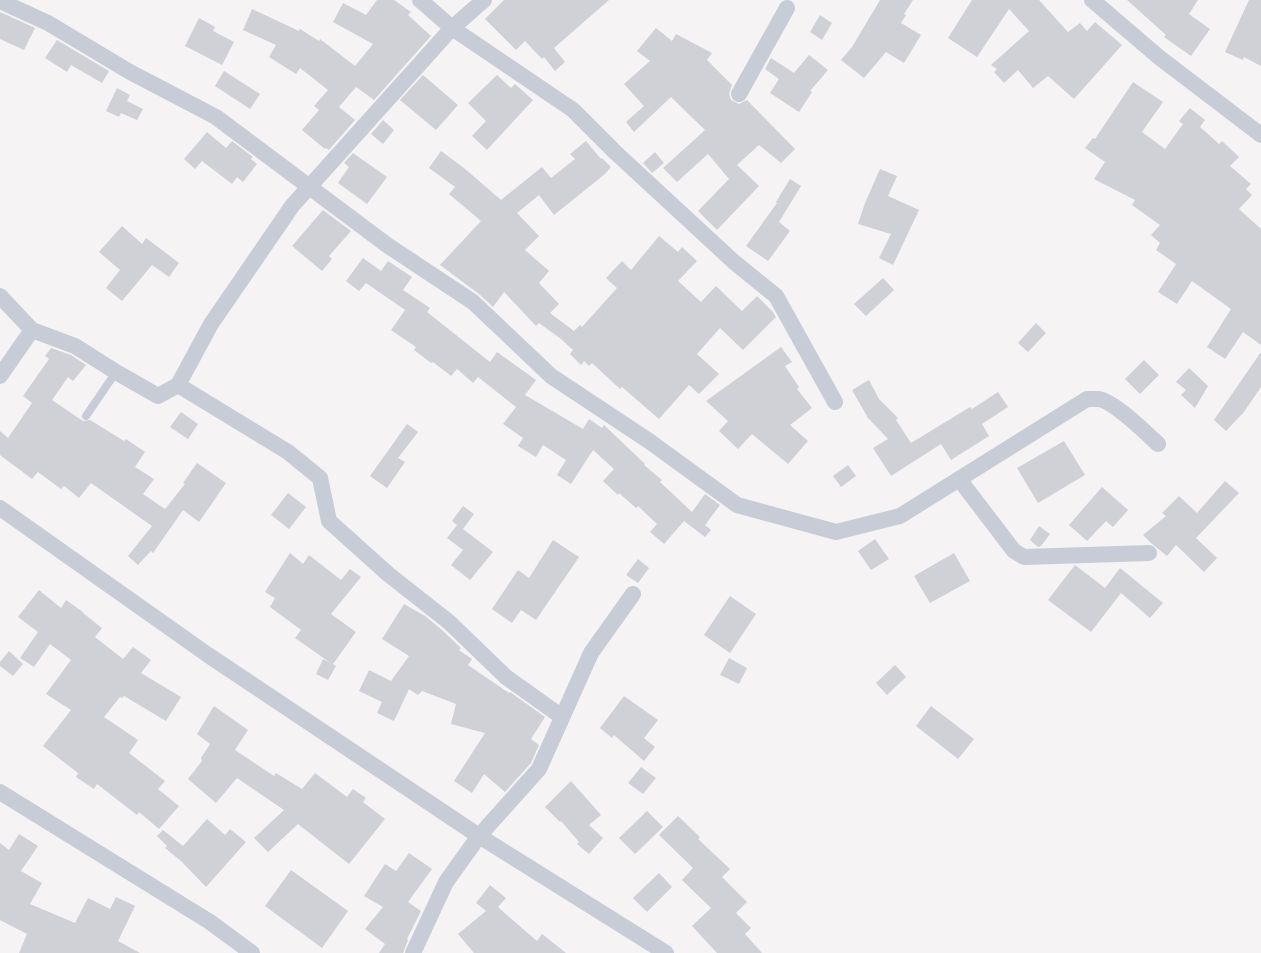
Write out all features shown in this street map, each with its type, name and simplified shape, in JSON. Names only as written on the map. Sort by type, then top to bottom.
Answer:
[{"type":"street","points":[[420,0],[452,28],[573,110],[615,152],[734,262],[776,296],[835,402]]},
{"type":"street","points":[[0,296],[32,330],[75,346],[158,396],[178,386],[211,324],[292,206],[452,28],[484,0]]},
{"type":"street","points":[[1092,0],[1160,58],[1260,133]]},
{"type":"street","points":[[0,1],[48,23],[130,72],[216,118],[387,245],[473,302],[551,376],[649,440],[737,505],[836,532],[900,516],[1088,399],[1101,399],[1114,407],[1158,444]]},
{"type":"street","points":[[739,94],[785,3]]},
{"type":"street","points":[[0,376],[32,330]]},
{"type":"street","points":[[178,386],[288,452],[320,478],[329,521],[388,574],[449,622],[506,676],[562,717]]},
{"type":"street","points":[[959,479],[1014,551],[1024,557],[1149,553]]},
{"type":"street","points":[[0,508],[208,655],[479,836],[666,953]]},
{"type":"street","points":[[413,953],[446,882],[479,836],[539,769],[591,653],[633,594]]},
{"type":"street","points":[[0,792],[210,922],[252,953]]},
{"type":"lane","points":[[86,416],[116,372]]},
{"type":"building","points":[[377,0],[394,0],[411,12],[408,15],[431,36],[374,100],[356,87],[339,107],[355,120],[329,150],[325,149],[302,130],[319,110],[314,106],[328,90],[300,68],[296,74],[269,57],[276,45],[243,30],[252,9],[299,31],[300,29],[319,41],[320,39],[355,66],[373,44],[333,22],[343,3],[366,15]]},
{"type":"building","points":[[504,0],[609,0],[554,48],[565,62],[555,71],[544,57],[542,59],[525,41],[516,50],[485,19]]},
{"type":"building","points":[[880,0],[913,0],[904,14],[906,15],[901,23],[921,35],[904,63],[886,52],[864,78],[841,60],[852,47]]},
{"type":"building","points":[[972,0],[1039,0],[1068,32],[1080,23],[1087,31],[1095,22],[1122,45],[1074,99],[1048,76],[1033,88],[1018,70],[1004,83],[994,72],[997,69],[991,65],[1029,31],[1009,9],[977,57],[948,38]]},
{"type":"building","points":[[1127,0],[1198,0],[1189,14],[1210,29],[1191,56],[1164,37],[1166,35]]},
{"type":"building","points":[[1249,0],[1261,0],[1261,66],[1244,57],[1243,60],[1225,52]]},
{"type":"building","points":[[0,12],[35,28],[24,50],[0,39]]},
{"type":"building","points":[[820,15],[832,23],[822,40],[810,32]]},
{"type":"building","points":[[199,18],[215,27],[213,31],[234,42],[222,65],[185,46]]},
{"type":"building","points":[[656,28],[672,41],[676,34],[712,53],[707,60],[732,85],[729,94],[731,100],[739,104],[747,100],[795,149],[781,163],[759,145],[737,165],[759,186],[717,230],[698,211],[729,179],[708,154],[677,182],[663,168],[705,130],[671,97],[634,132],[626,122],[644,106],[624,84],[650,61],[637,51]]},
{"type":"building","points":[[57,40],[109,71],[102,83],[71,65],[67,72],[45,58]]},
{"type":"building","points":[[809,55],[828,70],[810,91],[812,92],[799,112],[770,93],[779,79],[765,69],[771,58],[794,73]]},
{"type":"building","points":[[224,71],[260,94],[250,109],[215,86]]},
{"type":"building","points":[[423,75],[458,105],[436,130],[400,100]]},
{"type":"building","points":[[497,75],[511,88],[515,84],[533,100],[487,150],[472,136],[486,121],[468,103]]},
{"type":"building","points":[[1133,82],[1163,102],[1142,132],[1165,149],[1183,124],[1179,121],[1190,108],[1205,120],[1200,127],[1219,144],[1222,141],[1239,157],[1230,166],[1251,184],[1246,189],[1252,195],[1239,209],[1261,229],[1261,345],[1243,332],[1225,359],[1207,347],[1231,309],[1192,281],[1177,304],[1158,292],[1176,264],[1156,250],[1160,243],[1151,235],[1160,225],[1132,205],[1135,200],[1094,179],[1105,162],[1085,148],[1093,138],[1095,139]]},
{"type":"building","points":[[117,88],[130,95],[127,101],[143,109],[137,120],[121,113],[119,117],[106,111]]},
{"type":"building","points":[[383,120],[394,130],[383,144],[371,134]]},
{"type":"building","points":[[207,132],[226,148],[232,141],[253,157],[251,159],[257,164],[243,182],[237,177],[232,184],[202,161],[195,169],[184,159]]},
{"type":"building","points":[[586,141],[601,159],[611,167],[605,174],[554,215],[539,195],[517,213],[539,236],[525,250],[549,271],[539,283],[559,304],[550,313],[574,331],[580,325],[582,327],[617,288],[606,278],[622,261],[631,270],[659,236],[678,252],[682,247],[697,261],[678,281],[701,302],[716,286],[742,311],[757,296],[776,317],[743,350],[720,328],[697,354],[719,374],[699,394],[689,385],[659,419],[622,387],[620,389],[592,363],[589,366],[584,361],[581,365],[570,354],[573,350],[539,323],[536,326],[504,292],[493,307],[440,265],[481,221],[449,194],[455,187],[429,168],[441,151],[501,200],[542,167],[551,178],[575,159],[570,154]]},
{"type":"building","points":[[655,152],[664,163],[652,173],[643,163]]},
{"type":"building","points":[[353,153],[387,177],[367,204],[338,183],[349,167],[344,163]]},
{"type":"building","points":[[880,169],[897,176],[888,196],[919,210],[893,265],[879,258],[891,234],[858,224]]},
{"type":"building","points":[[790,179],[801,186],[779,222],[790,231],[768,261],[746,246],[777,203]]},
{"type":"building","points":[[323,210],[351,231],[329,256],[332,259],[322,271],[292,246]]},
{"type":"building","points":[[122,226],[142,244],[146,238],[179,263],[169,277],[152,265],[122,301],[106,288],[120,270],[99,252]]},
{"type":"building","points":[[363,258],[381,271],[388,261],[412,277],[403,290],[430,308],[427,312],[490,362],[497,352],[536,380],[525,395],[583,429],[589,419],[602,428],[604,425],[644,465],[662,480],[660,482],[692,512],[705,494],[720,505],[705,525],[711,530],[705,537],[684,521],[664,544],[650,532],[657,524],[638,506],[636,508],[603,481],[614,469],[593,450],[571,484],[557,475],[566,460],[543,445],[536,457],[518,446],[523,438],[503,424],[516,407],[478,377],[473,383],[457,369],[451,376],[433,362],[431,363],[414,350],[416,347],[391,330],[405,310],[366,283],[359,291],[346,281]]},
{"type":"building","points":[[883,278],[894,290],[866,316],[854,304]]},
{"type":"building","points":[[1036,323],[1046,333],[1028,352],[1018,343]]},
{"type":"building","points":[[781,347],[792,362],[785,366],[799,387],[797,389],[812,408],[790,425],[808,441],[788,464],[752,434],[738,449],[719,431],[728,421],[706,401]]},
{"type":"building","points":[[51,348],[71,355],[86,365],[73,381],[68,377],[52,400],[83,421],[90,420],[124,441],[126,439],[145,452],[135,467],[154,479],[143,494],[165,509],[185,484],[183,483],[197,463],[226,483],[199,522],[183,510],[153,553],[151,551],[138,565],[128,556],[152,526],[91,483],[79,498],[64,486],[61,489],[38,472],[32,479],[0,455],[0,431],[8,438],[32,403],[23,396],[49,359],[45,356]]},
{"type":"building","points":[[1261,352],[1261,387],[1244,412],[1226,431],[1214,420]]},
{"type":"building","points":[[1144,360],[1159,375],[1140,394],[1125,379]]},
{"type":"building","points":[[1189,368],[1208,386],[1195,408],[1181,395],[1186,390],[1176,382]]},
{"type":"building","points":[[869,380],[879,399],[898,418],[896,420],[911,443],[970,407],[972,409],[998,392],[1008,407],[982,424],[989,436],[951,460],[941,444],[891,476],[873,448],[888,439],[868,418],[852,390]]},
{"type":"building","points":[[181,412],[198,424],[188,439],[170,427]]},
{"type":"building","points":[[407,424],[418,432],[398,458],[405,462],[387,488],[370,476]]},
{"type":"building","points":[[1064,441],[1085,475],[1038,503],[1017,468]]},
{"type":"building","points":[[848,465],[856,476],[841,487],[833,476]]},
{"type":"building","points":[[1225,481],[1239,493],[1196,538],[1217,558],[1204,572],[1176,545],[1167,556],[1143,535],[1166,516],[1162,513],[1179,496],[1197,513]]},
{"type":"building","points":[[1102,487],[1128,510],[1113,527],[1106,521],[1087,541],[1069,525]]},
{"type":"building","points":[[288,493],[306,507],[289,529],[271,515]]},
{"type":"building","points":[[463,506],[474,514],[463,529],[493,552],[470,580],[451,565],[463,550],[447,538],[457,525],[452,521]]},
{"type":"building","points":[[1039,526],[1050,534],[1041,546],[1038,547],[1030,540]]},
{"type":"building","points":[[875,539],[889,559],[871,570],[858,551]]},
{"type":"building","points":[[553,540],[579,557],[536,620],[521,610],[512,623],[492,609],[518,570],[529,578]]},
{"type":"building","points":[[290,553],[303,564],[309,555],[341,580],[350,569],[361,577],[331,614],[356,632],[333,664],[336,666],[328,680],[316,674],[323,659],[332,664],[295,638],[301,630],[270,607],[275,598],[265,592]]},
{"type":"building","points":[[954,553],[970,581],[930,603],[914,576]]},
{"type":"building","points":[[638,559],[649,568],[638,583],[626,575]]},
{"type":"building","points":[[1075,565],[1105,588],[1120,568],[1163,603],[1150,618],[1121,593],[1091,632],[1048,600]]},
{"type":"building","points":[[39,590],[61,608],[66,600],[83,612],[102,628],[95,637],[123,659],[133,647],[151,660],[141,673],[181,697],[166,721],[124,696],[120,697],[104,717],[138,740],[129,753],[165,781],[158,789],[179,806],[159,829],[139,812],[137,815],[97,784],[94,789],[76,777],[78,773],[43,746],[71,710],[46,694],[71,660],[50,644],[34,667],[20,658],[38,632],[18,617]]},
{"type":"building","points":[[730,596],[756,614],[730,653],[704,635]]},
{"type":"building","points":[[404,604],[425,616],[461,648],[459,650],[472,659],[468,665],[545,717],[531,739],[539,745],[531,763],[505,792],[484,774],[472,793],[454,781],[485,733],[451,724],[456,704],[422,691],[418,695],[409,689],[394,721],[377,713],[382,702],[359,691],[369,670],[391,681],[409,656],[382,639]]},
{"type":"building","points":[[9,651],[23,664],[13,676],[0,666],[0,662]]},
{"type":"building","points":[[729,658],[747,668],[739,684],[720,675]]},
{"type":"building","points":[[895,665],[906,677],[887,695],[876,683]]},
{"type":"building","points":[[624,696],[658,720],[644,738],[655,747],[644,761],[614,735],[612,738],[600,728]]},
{"type":"building","points":[[214,706],[248,730],[235,750],[274,776],[276,773],[302,789],[315,773],[347,797],[353,789],[366,798],[363,802],[385,819],[349,864],[298,824],[268,852],[254,838],[284,810],[237,778],[216,803],[188,779],[202,761],[201,758],[210,744],[197,734]]},
{"type":"building","points":[[931,706],[974,739],[958,759],[916,726]]},
{"type":"building","points":[[641,767],[656,778],[643,794],[628,783]]},
{"type":"building","points":[[571,781],[601,815],[589,825],[603,838],[589,854],[577,844],[579,842],[561,821],[545,807]]},
{"type":"building","points":[[647,811],[663,827],[635,854],[619,838]]},
{"type":"building","points":[[678,816],[700,837],[698,839],[730,869],[722,877],[747,902],[736,913],[751,928],[745,934],[762,953],[717,953],[692,926],[711,908],[682,880],[693,868],[659,835]]},
{"type":"building","points":[[207,819],[225,835],[230,829],[246,842],[206,887],[181,861],[165,848],[167,846],[157,836],[163,830],[183,846]]},
{"type":"building","points":[[19,834],[38,846],[21,871],[42,883],[30,904],[75,923],[88,898],[110,909],[116,897],[135,906],[118,941],[140,953],[19,953],[27,934],[0,920],[0,843],[9,850]]},
{"type":"building","points":[[409,853],[432,869],[408,902],[421,911],[407,939],[403,953],[379,953],[385,944],[365,929],[383,907],[364,896],[385,864],[396,871]]},
{"type":"building","points":[[291,870],[348,911],[322,948],[265,906]]},
{"type":"building","points":[[659,873],[672,887],[647,912],[633,898]]},
{"type":"building","points":[[490,885],[506,898],[498,907],[508,916],[537,941],[542,934],[566,953],[474,953],[458,934],[486,911],[476,903]]}]
